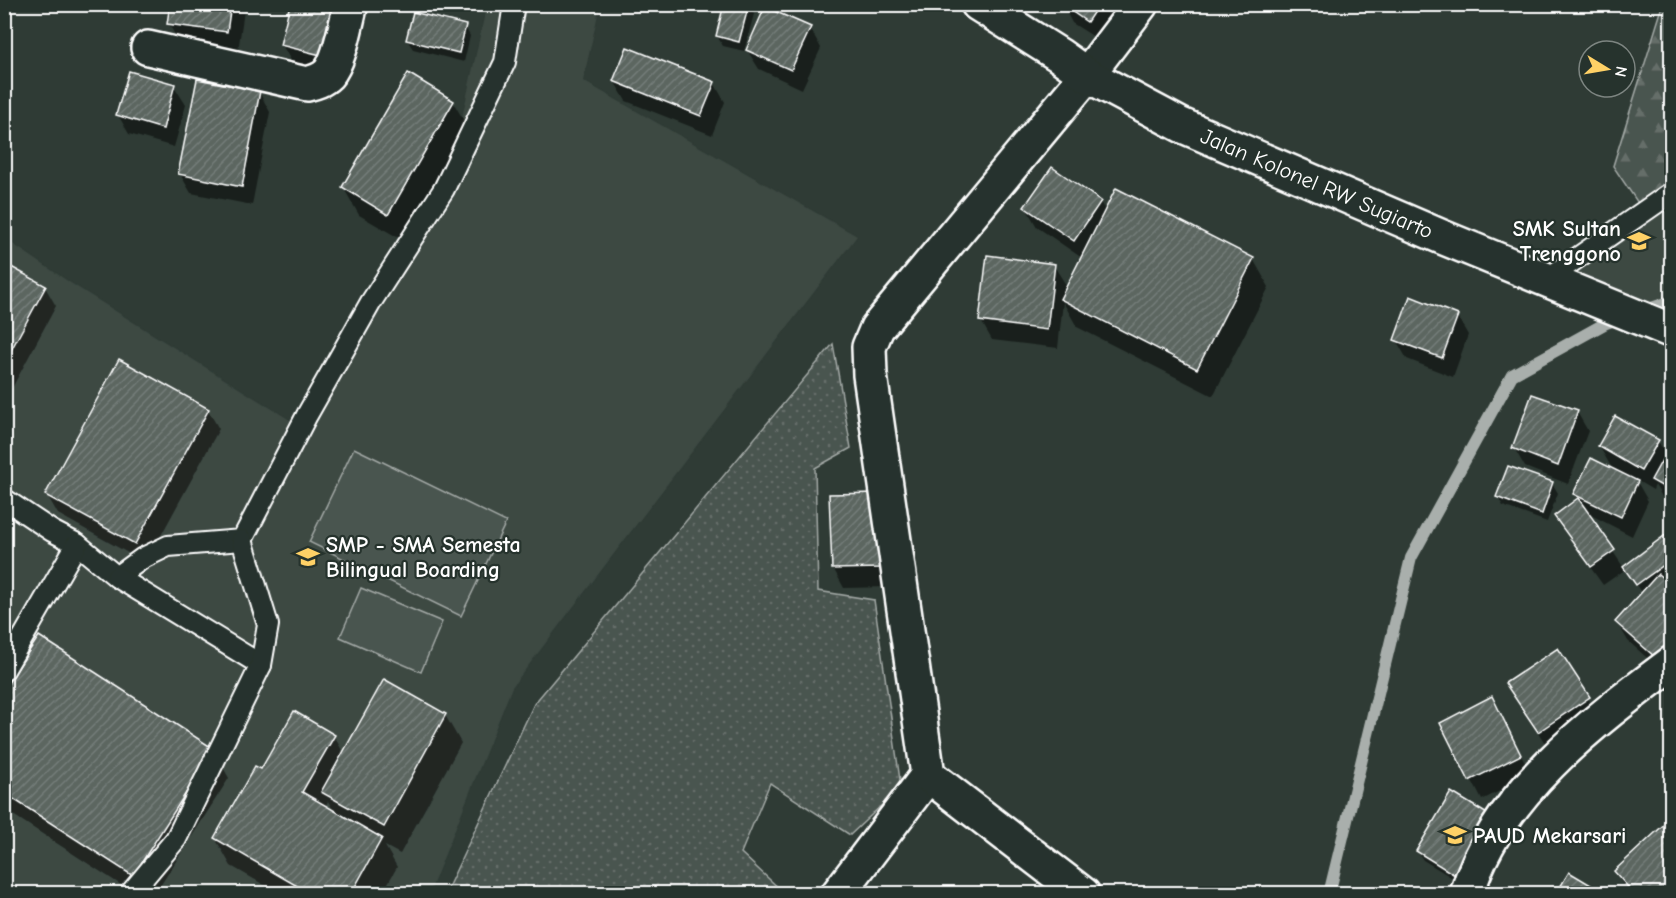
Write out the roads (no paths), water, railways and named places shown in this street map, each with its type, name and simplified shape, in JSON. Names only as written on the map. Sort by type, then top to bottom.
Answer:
[{"type":"street","points":[[148,48],[307,84],[320,81],[330,72],[335,63],[351,4]]},
{"type":"street","name":"Jalan Kolonel RW Sugiarto","points":[[978,4],[1087,75],[1181,125],[1442,237],[1663,327]]},
{"type":"street","points":[[1067,888],[928,776],[870,375],[869,347],[877,328],[1087,75],[1141,4]]},
{"type":"street","points":[[1473,891],[1495,829],[1540,774],[1609,710],[1671,663]]},
{"type":"street","points":[[838,894],[928,776]]},
{"type":"lane","points":[[130,894],[176,839],[261,665],[268,625],[242,540],[307,415],[371,302],[444,189],[505,62],[514,4]]},
{"type":"lane","points":[[1547,279],[1671,192]]},
{"type":"lane","points":[[4,499],[52,531],[77,544],[117,577],[261,665]]},
{"type":"lane","points":[[117,577],[143,558],[168,546],[242,540]]},
{"type":"lane","points":[[4,670],[77,544]]},
{"type":"waterway","points":[[1643,311],[1672,301]]},
{"type":"waterway","points":[[1329,894],[1411,558],[1512,375],[1606,323],[1620,318]]},
{"type":"place","name":"SMK Sultan Trenggono","points":[[1639,241]]},
{"type":"place","name":"SMP - SMA Semesta Bilingual Boarding","points":[[308,557]]},
{"type":"place","name":"PAUD Mekarsari","points":[[1455,835]]}]
